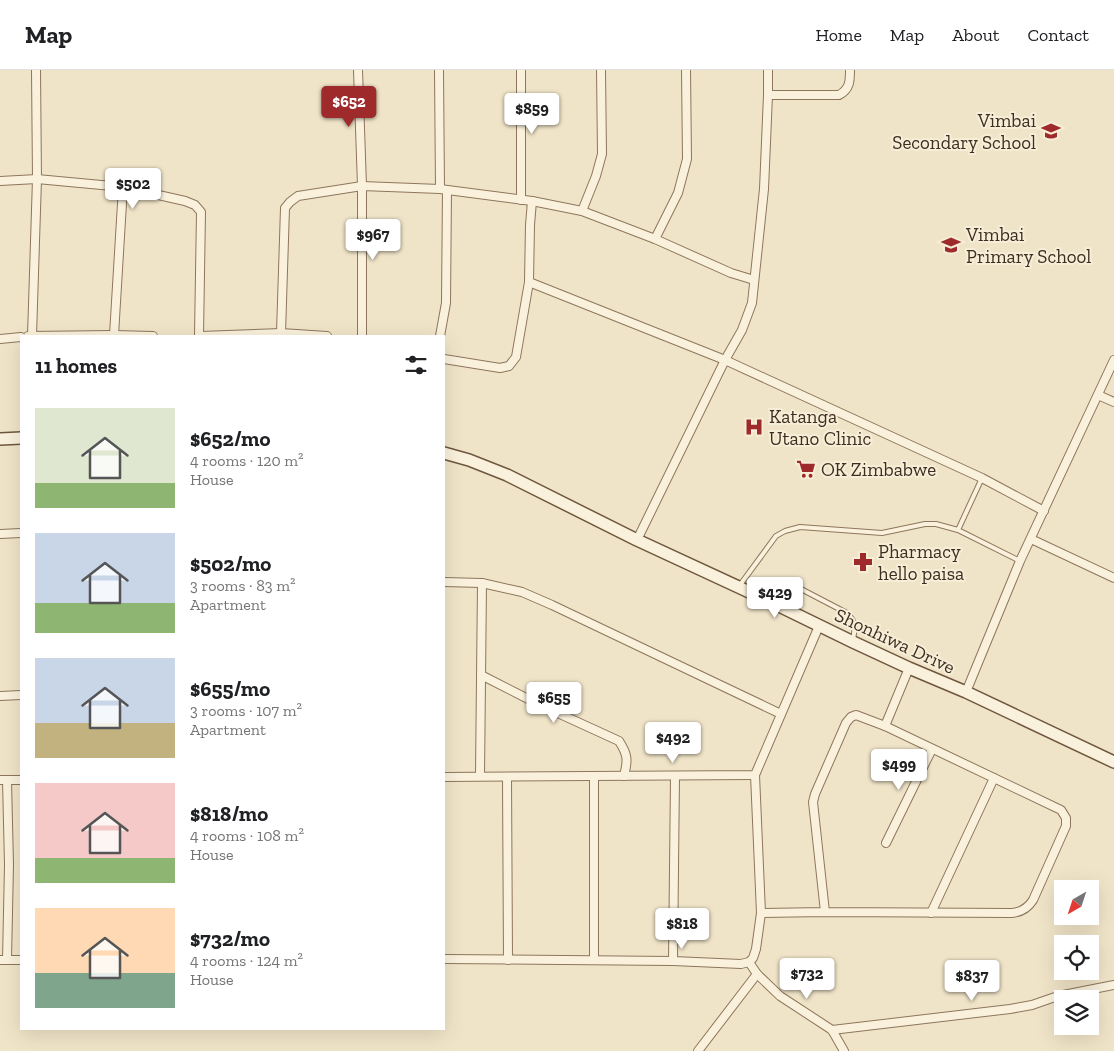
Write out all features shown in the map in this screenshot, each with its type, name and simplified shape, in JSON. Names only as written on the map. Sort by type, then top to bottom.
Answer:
[{"type":"street","points":[[32,335],[37,179],[36,70]]},
{"type":"street","points":[[358,70],[362,186],[362,335]]},
{"type":"street","points":[[440,70],[446,303],[440,335]]},
{"type":"street","points":[[521,70],[521,200]]},
{"type":"street","points":[[582,212],[602,154],[602,70]]},
{"type":"street","points":[[655,239],[678,193],[687,159],[686,70]]},
{"type":"street","points":[[637,540],[725,360],[742,330],[752,303],[764,189],[768,70]]},
{"type":"street","points":[[768,95],[839,94],[845,92],[850,84],[850,70]]},
{"type":"street","points":[[0,181],[37,179],[123,187],[195,205],[200,212],[199,335]]},
{"type":"street","points":[[281,333],[285,208],[298,196],[362,186],[443,190],[532,201],[582,212],[655,239],[731,273],[754,280]]},
{"type":"street","points":[[114,335],[123,187]]},
{"type":"street","points":[[445,359],[500,368],[509,366],[516,357],[529,282],[532,201]]},
{"type":"street","points":[[529,282],[725,360],[982,478],[1044,511]]},
{"type":"street","points":[[226,335],[281,333],[312,335]]},
{"type":"street","points":[[0,339],[20,337]]},
{"type":"street","points":[[966,692],[1020,561],[1114,360]]},
{"type":"street","points":[[1098,395],[1114,402]]},
{"type":"street","points":[[0,439],[20,438]]},
{"type":"street","name":"Shonhiwa Drive","points":[[445,453],[469,460],[507,475],[637,540],[1114,762]]},
{"type":"street","points":[[0,534],[20,533]]},
{"type":"street","points":[[1031,539],[1114,578]]},
{"type":"street","points":[[445,582],[482,583],[522,592],[781,714]]},
{"type":"street","points":[[480,776],[482,583]]},
{"type":"street","points":[[445,959],[673,961],[741,964],[749,962],[753,958],[756,948],[761,913],[754,775],[820,626]]},
{"type":"street","points":[[885,726],[909,668]]},
{"type":"street","points":[[481,674],[536,703],[619,741],[626,751],[627,763],[624,776]]},
{"type":"street","points":[[0,696],[20,695]]},
{"type":"street","points":[[761,913],[1017,912],[1027,908],[1033,900],[1066,826],[1066,818],[1061,810],[885,726],[856,715],[851,717],[846,723],[813,802],[825,912]]},
{"type":"street","points":[[886,843],[932,748]]},
{"type":"street","points":[[445,777],[754,775]]},
{"type":"street","points":[[594,776],[594,960]]},
{"type":"street","points":[[673,961],[675,776]]},
{"type":"street","points":[[507,777],[508,960]]},
{"type":"street","points":[[930,912],[994,778]]},
{"type":"street","points":[[20,780],[4,780],[9,865],[3,960],[20,960]]},
{"type":"street","points":[[0,865],[9,865]]},
{"type":"street","points":[[749,962],[757,974],[780,996],[832,1030],[844,1051]]},
{"type":"street","points":[[698,1051],[757,974]]},
{"type":"street","points":[[832,1030],[1010,1009],[1032,1005],[1058,996],[1114,985]]},
{"type":"lane","points":[[958,530],[982,478]]},
{"type":"lane","points":[[739,587],[776,536],[785,531],[800,527],[882,533],[925,524],[936,524],[958,530],[1020,561]]},
{"type":"lane","points":[[773,603],[790,590],[795,588],[801,589],[847,613],[855,624],[853,642]]},
{"type":"place","name":"Vimbai Secondary School","points":[[1051,131]]},
{"type":"place","name":"Vimbai Primary School","points":[[951,245]]},
{"type":"place","name":"Katanga Utano Clinic","points":[[754,427]]},
{"type":"place","name":"OK Zimbabwe","points":[[806,469]]},
{"type":"place","name":"Pharmacy hello paisa","points":[[863,562]]}]
